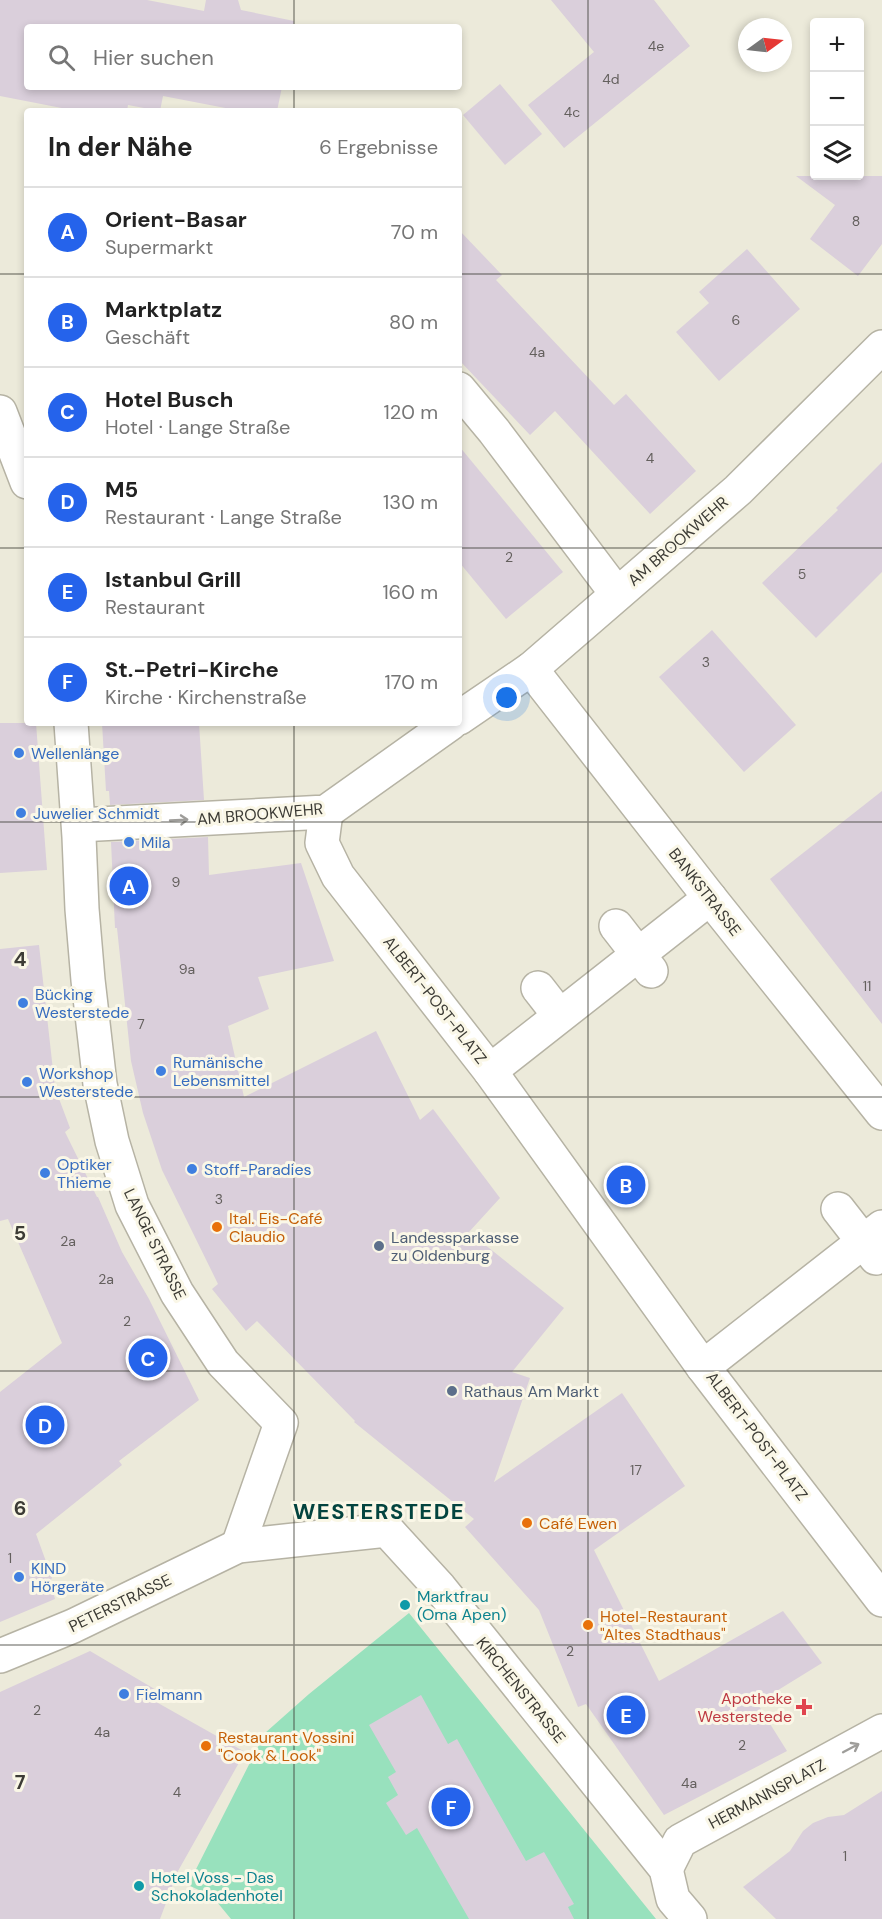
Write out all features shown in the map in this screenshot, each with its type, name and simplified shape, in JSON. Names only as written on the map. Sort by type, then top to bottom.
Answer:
[{"type":"street","name":"AM BROOKWEHR","points":[[462,716],[531,669],[738,490],[882,347]]},
{"type":"street","points":[[462,393],[494,431],[617,594]]},
{"type":"street","points":[[0,412],[24,474]]},
{"type":"street","name":"BANKSTRASSE","points":[[531,669],[882,1113]]},
{"type":"street","name":"LANGE STRASSE","points":[[71,726],[79,825],[82,909],[100,1084],[112,1141],[132,1205],[177,1293],[223,1363],[281,1423],[238,1546]]},
{"type":"street","name":"AM BROOKWEHR","points":[[79,825],[326,812],[447,726]]},
{"type":"street","name":"ALBERT-POST-PLATZ","points":[[326,812],[321,843],[338,876],[490,1071],[559,1015],[644,963],[710,898]]},
{"type":"street","points":[[616,926],[644,963]]},
{"type":"street","points":[[538,988],[559,1015]]},
{"type":"street","points":[[490,1071],[704,1367]]},
{"type":"street","points":[[838,1209],[874,1242]]},
{"type":"street","name":"ALBERT-POST-PLATZ","points":[[874,1242],[789,1314],[704,1367],[880,1593]]},
{"type":"street","name":"KIRCHENSTRASSE","points":[[238,1546],[387,1530],[440,1588],[666,1869],[673,1899],[690,1919]]},
{"type":"street","name":"PETERSTRASSE","points":[[0,1656],[73,1626],[238,1546]]},
{"type":"street","name":"HERMANNSPLATZ","points":[[666,1869],[680,1841],[882,1731]]},
{"type":"green space","points":[[409,1613],[656,1919],[231,1919],[212,1896],[188,1885],[265,1733]]},
{"type":"building","points":[[0,0],[147,0],[204,11],[206,0],[238,0],[241,10],[294,21],[294,24],[24,24],[24,90],[281,90],[278,108],[225,108],[163,96],[161,108],[128,105],[128,108],[62,108],[0,96]]},
{"type":"building","points":[[551,0],[654,0],[690,46],[564,148],[528,105],[594,52]]},
{"type":"building","points":[[500,84],[542,134],[505,165],[463,115]]},
{"type":"building","points":[[796,176],[810,176],[810,180],[864,180],[864,176],[882,176],[882,244],[858,276],[810,239],[835,205]]},
{"type":"building","points":[[462,233],[502,275],[496,280],[614,405],[626,394],[696,471],[650,514],[555,411],[530,435],[462,363]]},
{"type":"building","points":[[747,249],[800,309],[719,381],[676,332],[709,303],[699,292]]},
{"type":"building","points":[[462,450],[563,572],[506,619],[462,566]]},
{"type":"building","points":[[882,462],[882,572],[816,638],[762,583],[838,510],[836,508]]},
{"type":"building","points":[[712,630],[796,725],[744,772],[659,677]]},
{"type":"building","name":"Juwelier Schmidt","points":[[0,723],[24,723],[24,726],[36,726],[47,870],[0,873]]},
{"type":"building","points":[[102,726],[199,726],[204,800],[110,805],[109,791],[106,791]]},
{"type":"building","points":[[882,791],[882,1024],[770,879]]},
{"type":"building","points":[[208,837],[209,875],[301,863],[334,961],[258,977],[269,1009],[228,1026],[244,1097],[376,1031],[420,1120],[433,1109],[500,1198],[469,1232],[564,1308],[512,1372],[530,1378],[494,1482],[622,1393],[685,1486],[594,1550],[659,1681],[783,1611],[822,1663],[757,1703],[787,1751],[664,1815],[586,1704],[578,1707],[539,1610],[465,1527],[474,1519],[354,1422],[257,1321],[246,1331],[212,1289],[218,1284],[162,1170],[143,1113],[131,1061],[117,928],[115,928],[111,842]]},
{"type":"building","points":[[39,945],[55,1088],[70,1128],[65,1132],[98,1197],[122,1252],[149,1299],[199,1400],[119,1461],[122,1465],[36,1534],[52,1578],[50,1581],[55,1599],[0,1622],[0,1392],[62,1343],[8,1219],[0,1221],[0,949]]},
{"type":"building","points":[[90,1651],[163,1694],[158,1703],[245,1752],[178,1871],[160,1919],[0,1919],[0,1692]]},
{"type":"building","points":[[421,1695],[448,1744],[457,1739],[526,1861],[544,1852],[574,1904],[568,1907],[574,1919],[469,1919],[417,1828],[406,1835],[386,1803],[398,1795],[388,1777],[396,1772],[369,1725]]},
{"type":"building","points":[[882,1791],[882,1919],[776,1919],[743,1887],[790,1851],[803,1831],[813,1823],[828,1817],[844,1815]]},
{"type":"place","name":"Wellenlänge","points":[[19,753]]},
{"type":"place","name":"Juwelier Schmidt","points":[[21,813]]},
{"type":"place","name":"Mila","points":[[129,842]]},
{"type":"place","name":"Orient-Basar","points":[[129,886]]},
{"type":"place","name":"Bücking Westerstede","points":[[23,1003]]},
{"type":"place","name":"Rumänische Lebensmittel","points":[[161,1071]]},
{"type":"place","name":"Workshop Westerstede","points":[[27,1082]]},
{"type":"place","name":"Stoff-Paradies","points":[[192,1169]]},
{"type":"place","name":"Optiker Thieme","points":[[45,1173]]},
{"type":"place","name":"Marktplatz","points":[[626,1185]]},
{"type":"place","name":"Ital. Eis-Café Claudio","points":[[217,1227]]},
{"type":"place","name":"Landessparkasse zu Oldenburg","points":[[379,1246]]},
{"type":"place","name":"Hotel Busch","points":[[148,1358]]},
{"type":"place","name":"Rathaus Am Markt","points":[[452,1391]]},
{"type":"place","name":"M5","points":[[45,1425]]},
{"type":"place","name":"Café Ewen","points":[[527,1523]]},
{"type":"place","name":"KIND Hörgeräte","points":[[19,1577]]},
{"type":"place","name":"Marktfrau (Oma Apen)","points":[[405,1605]]},
{"type":"place","name":"Hotel-Restaurant \"Altes Stadthaus\"","points":[[588,1625]]},
{"type":"place","name":"Fielmann","points":[[124,1694]]},
{"type":"place","name":"Apotheke Westerstede","points":[[804,1707]]},
{"type":"place","name":"Istanbul Grill","points":[[626,1715]]},
{"type":"place","name":"Restaurant Vossini \"Cook & Look\"","points":[[206,1746]]},
{"type":"place","name":"St.-Petri-Kirche","points":[[451,1807]]},
{"type":"place","name":"Hotel Voss - Das Schokoladenhotel","points":[[139,1886]]},
{"type":"district","name":"WESTERSTEDE","points":[[379,1511]]}]
